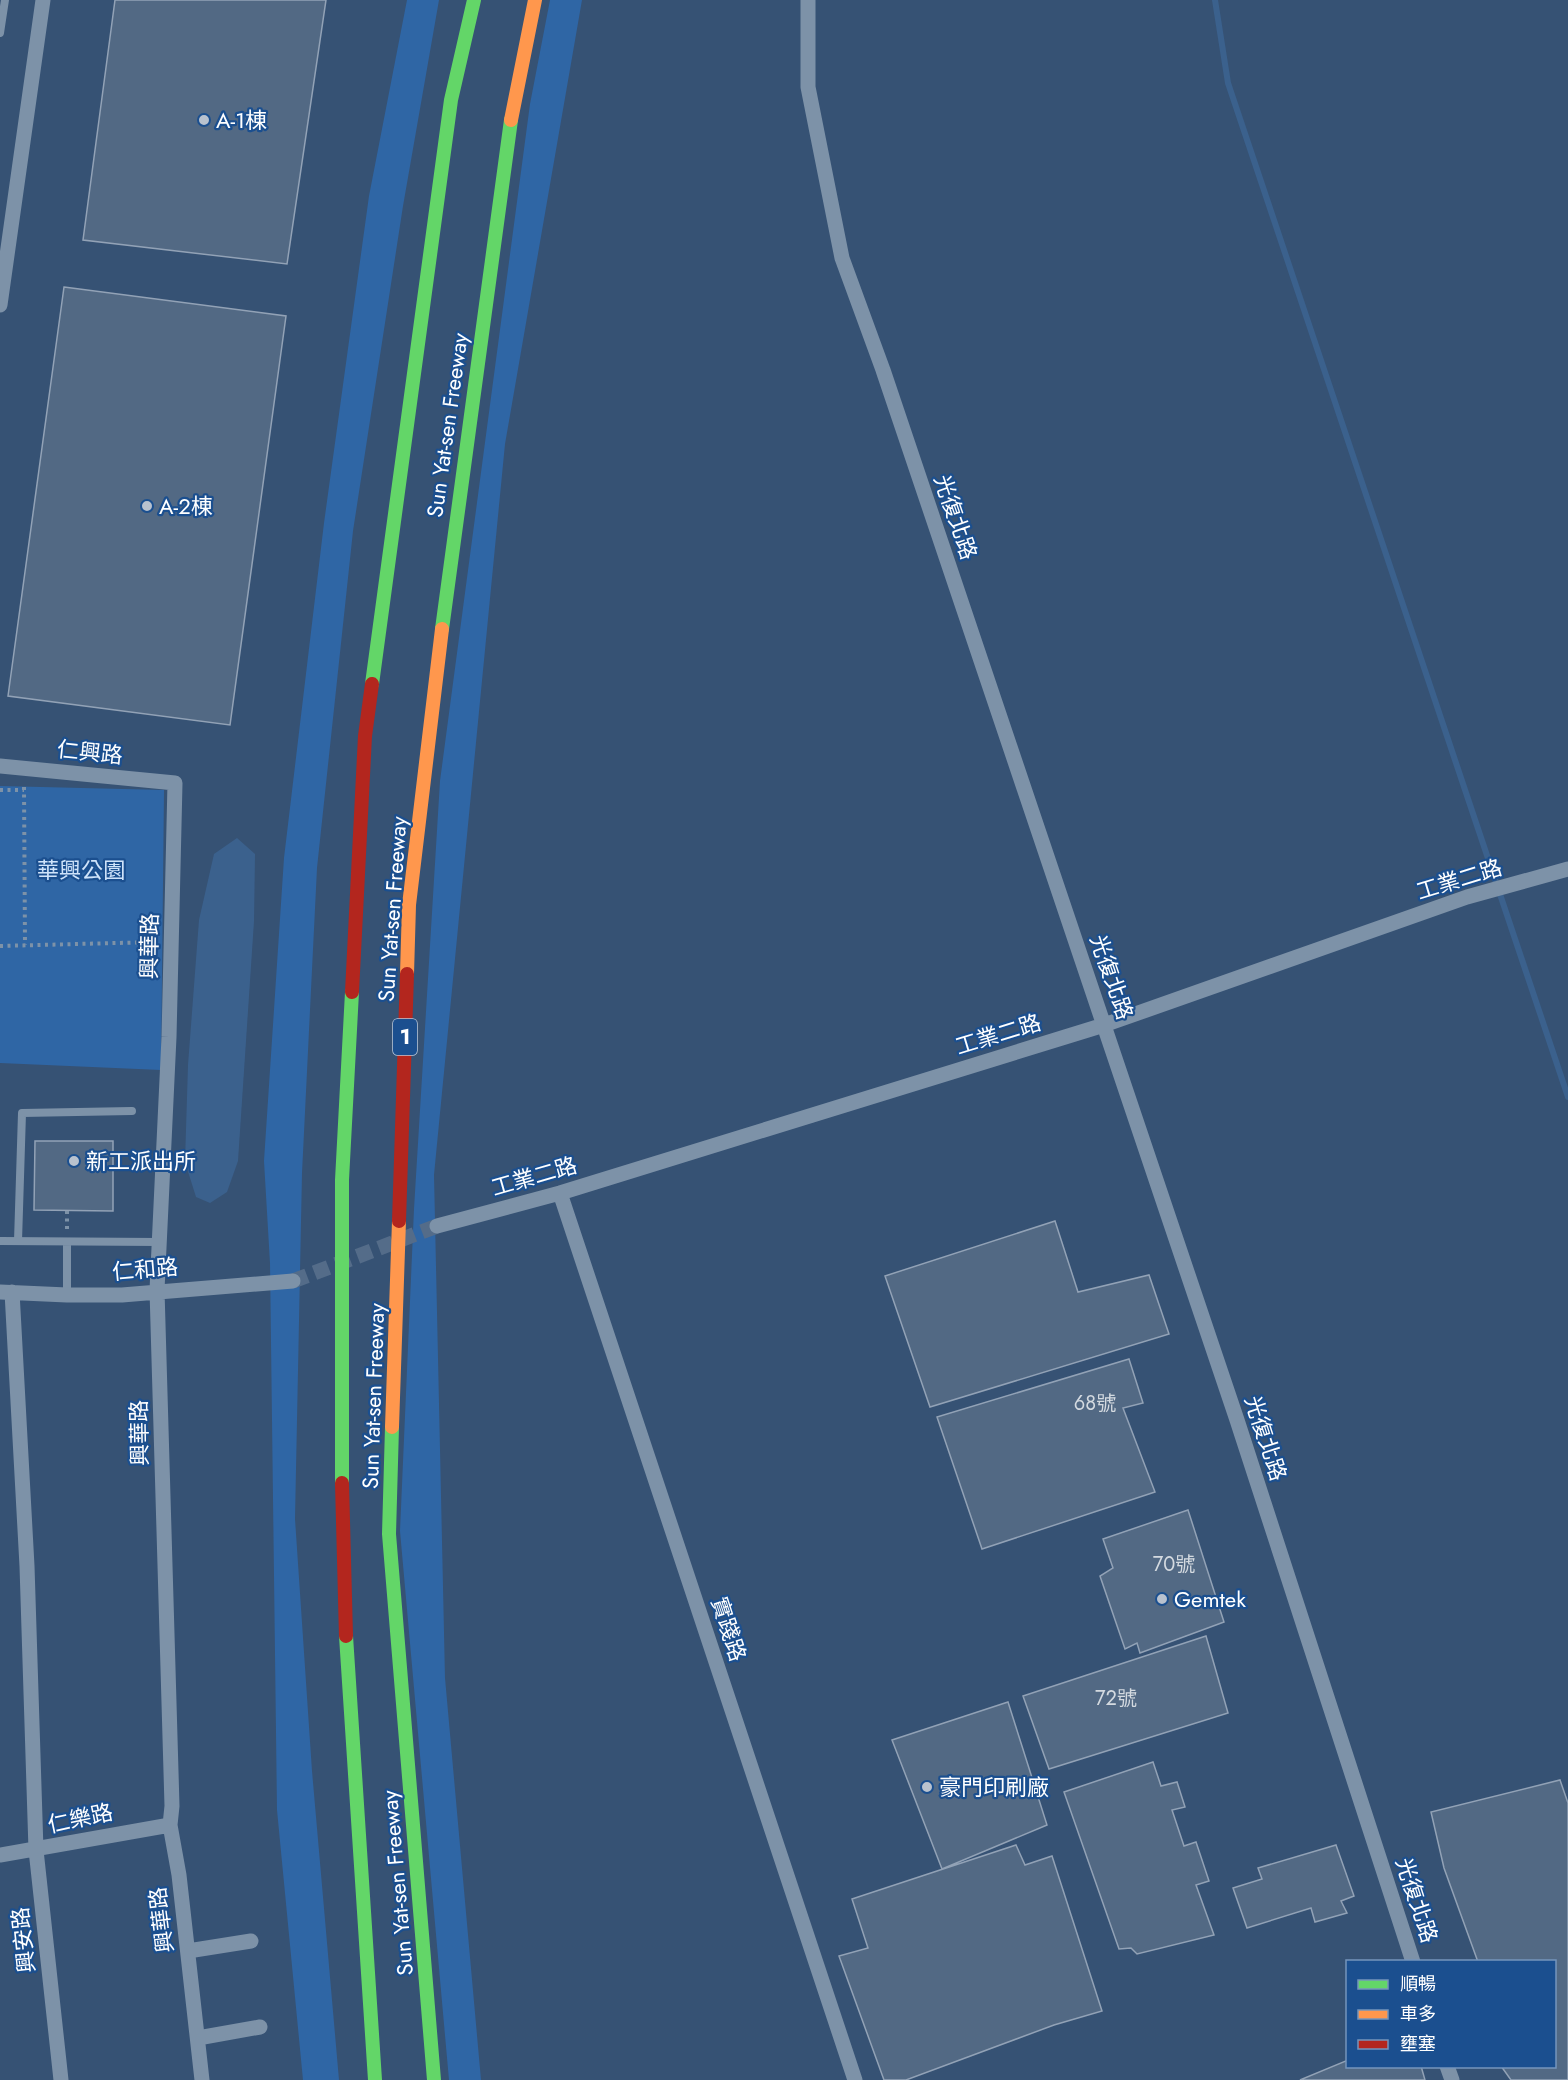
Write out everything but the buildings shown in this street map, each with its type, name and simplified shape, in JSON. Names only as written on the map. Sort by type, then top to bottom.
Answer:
[{"type":"highway","name":"Sun Yat-sen Freeway","points":[[375,2080],[346,1629],[340,1460],[342,1180],[365,736],[451,100],[474,0]]},
{"type":"highway","name":"Sun Yat-sen Freeway","points":[[434,2080],[389,1534],[409,905],[457,503],[513,107],[535,0]]},
{"type":"street","points":[[0,305],[43,0]]},
{"type":"street","name":"光復北路","points":[[808,0],[808,87],[842,258],[883,370],[1237,1420],[1412,1960]]},
{"type":"street","name":"仁興路","points":[[0,766],[175,783]]},
{"type":"street","name":"興華路","points":[[175,783],[169,1037],[157,1290],[172,1806],[170,1825],[188,1951],[202,2080]]},
{"type":"street","name":"工業二路","points":[[437,1226],[560,1193],[1104,1025],[1467,897],[1522,884],[1568,869]]},
{"type":"street","name":"實踐路","points":[[560,1193],[855,2080]]},
{"type":"street","name":"仁和路","points":[[6,1292],[68,1295],[122,1294],[293,1281]]},
{"type":"street","name":"興安路","points":[[6,1292],[27,1566],[36,1850],[61,2080]]},
{"type":"street","name":"仁樂路","points":[[0,1855],[170,1825]]},
{"type":"street","points":[[188,1951],[251,1941]]},
{"type":"street","points":[[198,2038],[260,2027]]},
{"type":"lane","points":[[0,33],[5,0]]},
{"type":"lane","points":[[18,1241],[22,1113],[132,1111]]},
{"type":"lane","points":[[0,1241],[159,1242]]},
{"type":"lane","points":[[68,1242],[68,1295]]},
{"type":"path","points":[[0,790],[24,788],[25,945]]},
{"type":"path","points":[[0,946],[161,942]]},
{"type":"green space","points":[[407,0],[439,0],[403,206],[353,531],[317,868],[302,1173],[295,1519],[312,1771],[339,2080],[303,2080],[277,1810],[270,1263],[264,1161],[284,858],[324,523],[369,196]]},
{"type":"green space","points":[[550,0],[582,0],[505,444],[434,1175],[445,1678],[481,2080],[449,2080],[400,1531],[414,1209],[440,781],[530,104]]},
{"type":"green space","name":"華興公園","points":[[0,786],[164,790],[161,1070],[0,1063]]},
{"type":"shaded area","points":[[237,838],[255,854],[254,921],[238,1161],[227,1192],[210,1203],[196,1197],[185,1162],[188,1065],[199,920],[214,854]]},
{"type":"waterway","points":[[1215,0],[1228,83],[1568,1097]]},
{"type":"tunnel","points":[[293,1281],[437,1226]]},
{"type":"traffic: fast","points":[[372,684],[451,100],[474,0]]},
{"type":"traffic: fast","points":[[442,629],[511,120]]},
{"type":"traffic: fast","points":[[342,1483],[342,1180],[352,992]]},
{"type":"traffic: fast","points":[[392,1427],[389,1534],[434,2080]]},
{"type":"traffic: fast","points":[[346,1636],[375,2080]]},
{"type":"traffic: slow","points":[[511,120],[535,0]]},
{"type":"traffic: slow","points":[[407,974],[409,905],[442,629]]},
{"type":"traffic: slow","points":[[392,1427],[399,1221]]},
{"type":"traffic: jam","points":[[352,992],[365,736],[372,684]]},
{"type":"traffic: jam","points":[[399,1221],[407,974]]},
{"type":"traffic: jam","points":[[342,1483],[346,1636]]},
{"type":"place","name":"A-1棟","points":[[204,120]]},
{"type":"place","name":"A-2棟","points":[[147,506]]},
{"type":"place","name":"新工派出所","points":[[74,1161]]},
{"type":"place","name":"Gemtek","points":[[1162,1599]]},
{"type":"place","name":"豪門印刷廠","points":[[927,1787]]}]
